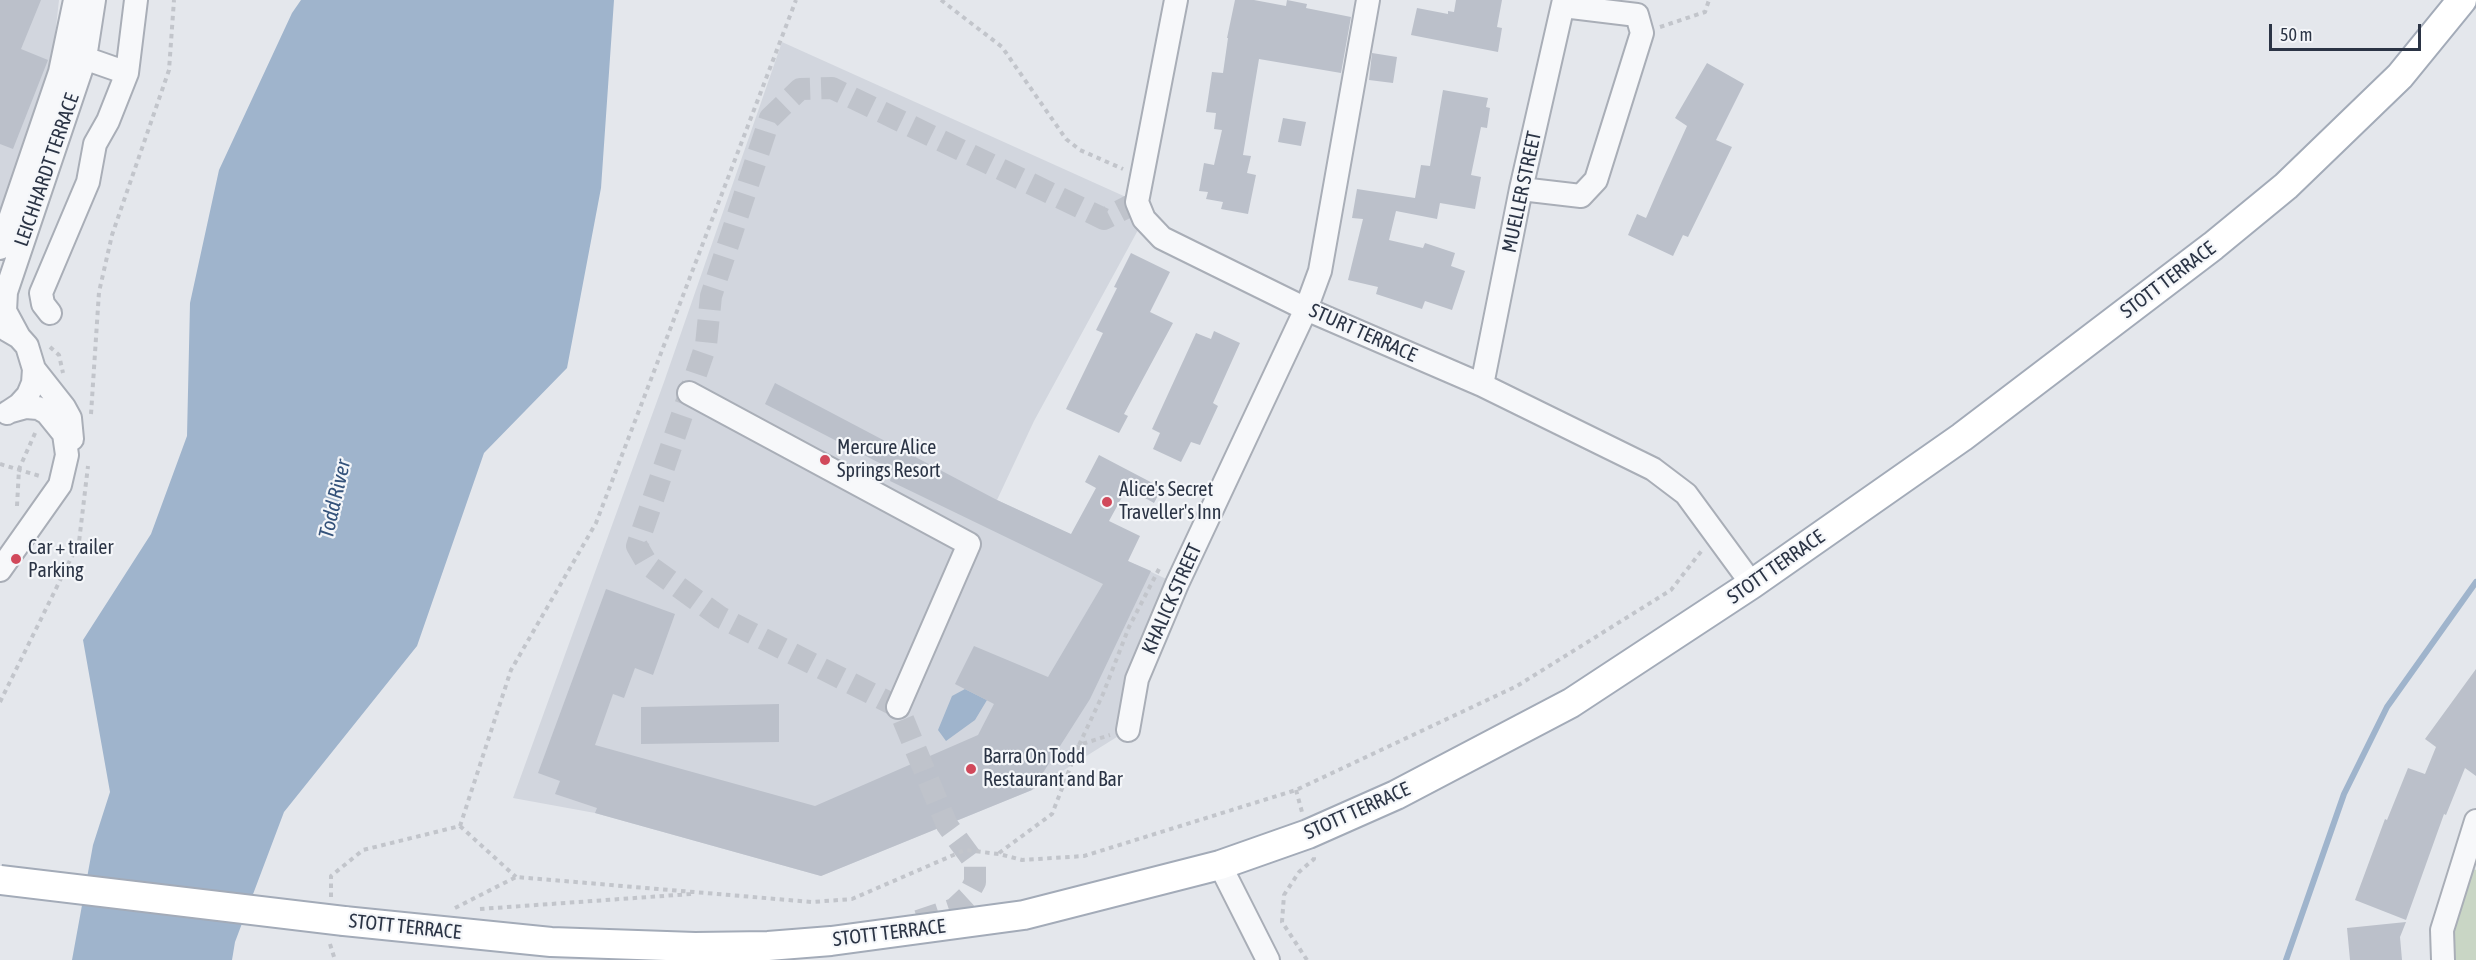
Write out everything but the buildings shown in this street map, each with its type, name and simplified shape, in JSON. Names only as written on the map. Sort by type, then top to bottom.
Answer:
[{"type":"main road","name":"STOTT TERRACE","points":[[0,880],[335,920],[551,942],[695,947],[768,946],[874,936],[1024,915],[1220,865],[1308,834],[1396,795],[1571,702],[1752,584],[1962,437],[2231,231],[2286,186],[2347,130],[2400,76],[2462,0]]},
{"type":"street","name":"LEICHHARDT TERRACE","points":[[0,570],[60,485],[72,439],[70,418],[34,369],[27,346],[9,332],[4,300],[75,55],[75,0]]},
{"type":"street","name":"LEICHHARDT TERRACE","points":[[0,248],[94,0]]},
{"type":"street","points":[[38,303],[88,182],[95,144],[108,121],[127,73],[136,0]]},
{"type":"street","name":"STURT TERRACE","points":[[1176,0],[1137,202],[1144,219],[1162,238],[1306,309],[1482,385],[1653,469],[1686,494],[1752,584]]},
{"type":"street","name":"KHALICK STREET","points":[[1128,730],[1137,679],[1178,584],[1306,309],[1320,271],[1368,0]]},
{"type":"street","points":[[1521,189],[1581,196],[1596,180],[1642,33],[1637,15],[1563,3]]},
{"type":"street","name":"MUELLER STREET","points":[[1482,385],[1521,189],[1563,3]]},
{"type":"street","points":[[75,55],[127,73]]},
{"type":"street","points":[[4,414],[19,405],[28,395],[33,382],[34,369]]},
{"type":"street","points":[[689,393],[969,544],[898,707]]},
{"type":"street","points":[[4,414],[26,407],[38,408],[47,413],[64,434],[67,455]]},
{"type":"street","points":[[2443,960],[2442,930],[2476,821]]},
{"type":"street","points":[[1220,865],[1268,960]]},
{"type":"path","points":[[91,418],[99,292],[112,235],[169,70],[174,0]]},
{"type":"path","points":[[460,826],[512,670],[596,523],[796,0]]},
{"type":"path","points":[[940,0],[1002,47],[1066,139],[1080,150],[1142,177]]},
{"type":"path","points":[[1642,33],[1705,12],[1709,0]]},
{"type":"path","points":[[0,702],[79,542],[88,465]]},
{"type":"path","points":[[461,910],[449,911],[516,878],[813,902],[852,899],[965,850],[999,854],[1022,860],[1084,856],[1296,790],[1517,686],[1671,590],[1715,533]]},
{"type":"path","points":[[999,854],[1052,814],[1079,745],[1128,730]]},
{"type":"path","points":[[1296,790],[1314,859],[1299,872],[1284,896],[1282,922],[1306,960]]},
{"type":"path","points":[[460,826],[516,878]]},
{"type":"path","points":[[335,960],[332,876],[363,850],[460,826]]},
{"type":"path","points":[[472,910],[703,893]]},
{"type":"shaded area","points":[[0,0],[59,0],[53,54],[0,210]]},
{"type":"shaded area","name":"Mercure Alice Springs Resort","points":[[782,42],[1137,202],[1144,219],[1034,421],[997,500],[1177,584],[1128,730],[1032,790],[821,876],[595,813],[513,798],[664,382]]},
{"type":"green space","points":[[2462,865],[2476,870],[2476,960],[2443,960]]},
{"type":"water","name":"Todd River","points":[[301,0],[614,0],[601,188],[567,368],[484,453],[417,646],[284,812],[235,942],[232,960],[72,960],[93,845],[110,792],[83,640],[151,534],[187,436],[190,303],[219,170],[292,13]]},
{"type":"water","points":[[965,689],[987,700],[975,720],[946,741],[938,730],[952,696]]},
{"type":"waterway","points":[[2286,960],[2344,794],[2387,707],[2476,582]]},
{"type":"tunnel","points":[[918,921],[954,909],[967,897],[975,882],[975,863],[947,825],[898,707],[720,617],[648,565],[637,546],[706,345],[711,296],[770,118],[800,89],[832,88],[1104,219],[1137,202]]},
{"type":"place","name":"Mercure Alice Springs Resort","points":[[825,460]]},
{"type":"place","name":"Alice's Secret Traveller's Inn","points":[[1107,502]]},
{"type":"place","name":"Car + trailer Parking","points":[[16,559]]},
{"type":"place","name":"Barra On Todd Restaurant and Bar","points":[[971,769]]}]
